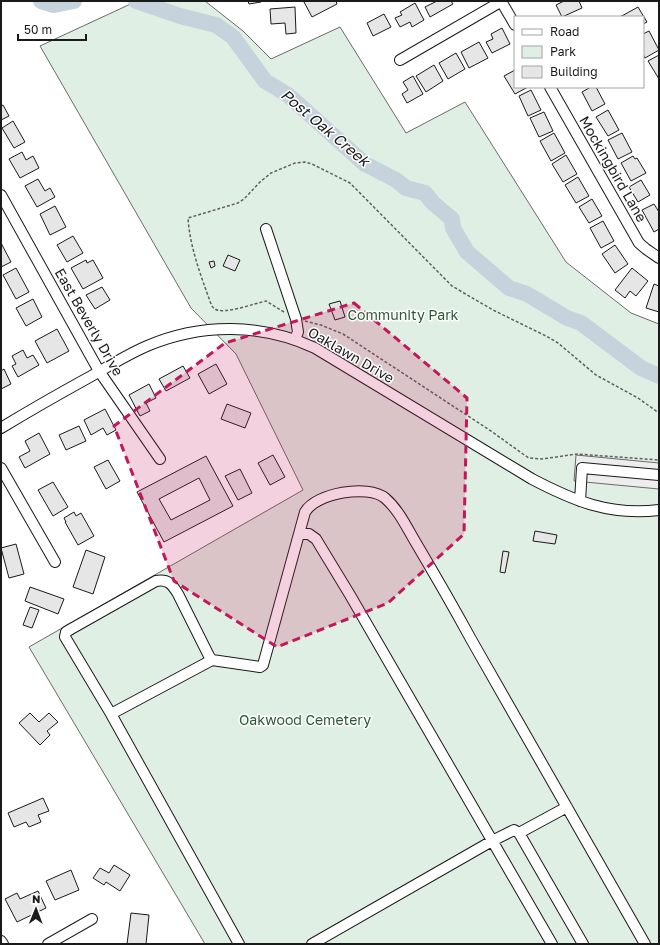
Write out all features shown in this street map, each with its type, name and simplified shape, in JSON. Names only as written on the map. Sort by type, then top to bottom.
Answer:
[{"type":"street","points":[[400,60],[502,1],[514,23]]},
{"type":"street","name":"Mockingbird Lane","points":[[551,88],[639,243],[659,258]]},
{"type":"street","name":"East Beverly Drive","points":[[1,195],[100,372],[160,459]]},
{"type":"street","points":[[266,230],[296,318],[298,332],[295,339]]},
{"type":"street","name":"Oaklawn Drive","points":[[1,428],[146,347],[192,332],[219,329],[247,329],[295,339],[315,348],[532,478],[567,497],[613,510],[659,510]]},
{"type":"street","points":[[1,468],[55,562]]},
{"type":"street","points":[[580,501],[582,468],[659,475]]},
{"type":"street","points":[[111,714],[212,660],[253,667],[260,667],[263,665],[305,512],[308,506],[322,498],[357,491],[372,492],[384,497],[396,510],[434,574],[645,944]]},
{"type":"street","points":[[299,534],[308,534],[316,539],[552,944]]},
{"type":"street","points":[[212,660],[173,586],[163,580],[156,582],[66,632],[65,637],[111,714],[239,944]]},
{"type":"street","points":[[519,833],[567,807]]},
{"type":"street","points":[[312,944],[509,831],[516,831],[519,833],[583,944]]},
{"type":"street","points":[[48,944],[92,919]]},
{"type":"path","points":[[659,413],[638,398],[596,376],[558,343],[493,310],[452,286],[350,183],[305,162],[271,173],[238,203],[188,218],[189,231],[194,253],[211,304],[215,310],[232,310],[266,301],[296,318],[321,324],[343,334],[530,458],[542,459],[577,454],[659,460]]},
{"type":"highlighted area","points":[[354,303],[467,398],[464,534],[388,603],[277,647],[174,581],[114,426],[225,343]]},
{"type":"green space","points":[[137,1],[205,1],[243,31],[271,59],[340,27],[406,133],[465,102],[566,262],[631,313],[659,324],[659,944],[205,944],[29,647],[303,490],[236,354],[191,308],[40,46]]},
{"type":"shaded area","points":[[576,455],[659,463],[659,489],[574,481]]},
{"type":"building","points":[[248,1],[261,1],[261,2],[249,4]]},
{"type":"building","points":[[336,1],[337,4],[312,17],[304,2]]},
{"type":"building","points":[[437,1],[451,1],[453,4],[430,17],[425,7]]},
{"type":"building","points":[[564,1],[579,1],[582,8],[562,16],[556,5]]},
{"type":"building","points":[[415,3],[424,20],[412,27],[410,22],[400,27],[395,18],[402,15],[400,12]]},
{"type":"building","points":[[295,7],[296,33],[286,34],[285,23],[271,24],[270,9]]},
{"type":"building","points":[[638,7],[643,16],[622,16]]},
{"type":"building","points":[[384,14],[391,27],[373,36],[367,23]]},
{"type":"building","points":[[502,28],[510,44],[492,53],[486,42],[493,39],[491,34]]},
{"type":"building","points":[[649,31],[659,50],[645,58],[644,56],[644,34]]},
{"type":"building","points":[[479,42],[488,58],[469,68],[461,52]]},
{"type":"building","points":[[456,53],[465,69],[448,79],[439,63]]},
{"type":"building","points":[[659,55],[659,79],[648,61]]},
{"type":"building","points":[[434,65],[443,81],[426,92],[416,76]]},
{"type":"building","points":[[514,71],[514,88],[526,88],[515,94],[504,76]]},
{"type":"building","points":[[413,76],[423,94],[407,103],[402,94],[408,90],[403,82]]},
{"type":"building","points":[[589,88],[597,88],[605,104],[592,111],[582,92]]},
{"type":"building","points":[[531,90],[541,110],[528,116],[519,96]]},
{"type":"building","points":[[3,105],[9,116],[1,120],[1,106]]},
{"type":"building","points":[[608,110],[619,130],[608,136],[596,117]]},
{"type":"building","points":[[544,112],[553,131],[539,137],[530,118]]},
{"type":"building","points":[[13,121],[25,142],[14,148],[2,128]]},
{"type":"building","points":[[554,133],[565,153],[551,161],[540,141]]},
{"type":"building","points":[[622,133],[632,152],[618,159],[608,140]]},
{"type":"building","points":[[22,152],[26,160],[33,156],[39,168],[20,178],[9,159]]},
{"type":"building","points":[[566,155],[577,174],[563,182],[552,164]]},
{"type":"building","points":[[633,156],[635,159],[637,158],[646,173],[631,181],[621,163]]},
{"type":"building","points":[[578,177],[589,196],[576,203],[565,185]]},
{"type":"building","points":[[38,179],[45,191],[50,188],[55,197],[37,207],[25,186]]},
{"type":"building","points":[[641,180],[650,195],[638,202],[629,187]]},
{"type":"building","points":[[592,199],[602,216],[589,223],[579,207]]},
{"type":"building","points":[[654,204],[659,212],[659,229],[654,232],[642,210]]},
{"type":"building","points":[[55,206],[66,227],[50,235],[40,214]]},
{"type":"building","points":[[603,221],[614,241],[601,248],[590,228]]},
{"type":"building","points":[[73,236],[83,253],[67,262],[57,245]]},
{"type":"building","points":[[1,243],[11,262],[1,267]]},
{"type":"building","points":[[615,245],[628,264],[615,273],[602,254]]},
{"type":"building","points":[[228,255],[240,260],[235,271],[223,266]]},
{"type":"building","points":[[86,260],[87,263],[93,260],[103,278],[83,289],[71,268]]},
{"type":"building","points":[[214,261],[215,266],[211,268],[209,262]]},
{"type":"building","points":[[16,268],[29,292],[16,299],[3,275]]},
{"type":"building","points":[[632,268],[648,281],[636,296],[630,291],[625,298],[615,290]]},
{"type":"building","points":[[654,284],[659,286],[659,312],[646,308]]},
{"type":"building","points":[[102,287],[110,300],[95,309],[86,295]]},
{"type":"building","points":[[33,299],[42,317],[26,326],[16,308]]},
{"type":"building","points":[[340,301],[345,317],[335,320],[329,304]]},
{"type":"building","points":[[57,329],[69,351],[47,363],[35,341]]},
{"type":"building","points":[[23,350],[27,358],[33,355],[39,365],[18,377],[12,366],[16,364],[12,356]]},
{"type":"building","points":[[216,364],[227,384],[209,394],[198,374]]},
{"type":"building","points":[[183,366],[190,378],[166,391],[159,379]]},
{"type":"building","points":[[4,369],[11,384],[1,389],[1,371]]},
{"type":"building","points":[[149,384],[156,398],[146,403],[150,411],[140,416],[129,395]]},
{"type":"building","points":[[227,404],[251,413],[245,428],[221,419]]},
{"type":"building","points":[[105,409],[116,430],[107,435],[103,428],[91,435],[84,420]]},
{"type":"building","points":[[79,426],[86,441],[66,450],[59,435]]},
{"type":"building","points":[[39,433],[50,454],[25,468],[19,457],[30,451],[25,441]]},
{"type":"building","points":[[273,455],[285,477],[270,485],[258,463]]},
{"type":"building","points":[[206,456],[233,506],[164,542],[137,492]],"holes":[[[199,478],[210,500],[171,520],[159,499]]]},
{"type":"building","points":[[108,460],[120,481],[106,489],[94,467]]},
{"type":"building","points":[[240,469],[252,493],[238,500],[225,476]]},
{"type":"building","points":[[53,482],[68,507],[53,516],[38,490]]},
{"type":"building","points":[[74,512],[76,516],[81,513],[94,536],[78,545],[64,518]]},
{"type":"building","points":[[535,531],[557,535],[555,544],[533,541]]},
{"type":"building","points":[[16,544],[24,574],[9,578],[1,548]]},
{"type":"building","points":[[86,550],[105,557],[93,594],[73,587]]},
{"type":"building","points":[[503,551],[509,552],[505,573],[500,572]]},
{"type":"building","points":[[30,587],[64,599],[58,614],[25,601]]},
{"type":"building","points":[[30,607],[39,610],[32,628],[23,625]]},
{"type":"building","points":[[30,713],[39,722],[49,713],[58,722],[47,731],[50,735],[40,745],[19,723]]},
{"type":"building","points":[[43,798],[49,811],[38,815],[41,822],[29,827],[26,822],[14,827],[8,813]]},
{"type":"building","points":[[114,865],[130,875],[120,891],[106,882],[104,885],[93,878],[100,868],[109,873]]},
{"type":"building","points":[[71,870],[79,890],[55,900],[46,881]]},
{"type":"building","points":[[38,891],[46,908],[17,922],[5,899],[17,893],[20,899]]},
{"type":"building","points":[[131,913],[149,915],[146,944],[127,944]]},
{"type":"waterway","name":"Post Oak Creek","points":[[41,1],[54,5],[74,1]]},
{"type":"waterway","name":"Post Oak Creek","points":[[136,1],[180,16],[216,25],[233,37],[265,81],[288,95],[365,164],[396,180],[406,188],[425,193],[433,203],[452,219],[453,228],[467,252],[509,288],[527,294],[567,318],[581,323],[641,368],[659,376]]},
{"type":"park label","name":"Community Park","points":[[403,315]]},
{"type":"park label","name":"Oakwood Cemetery","points":[[305,720]]}]
